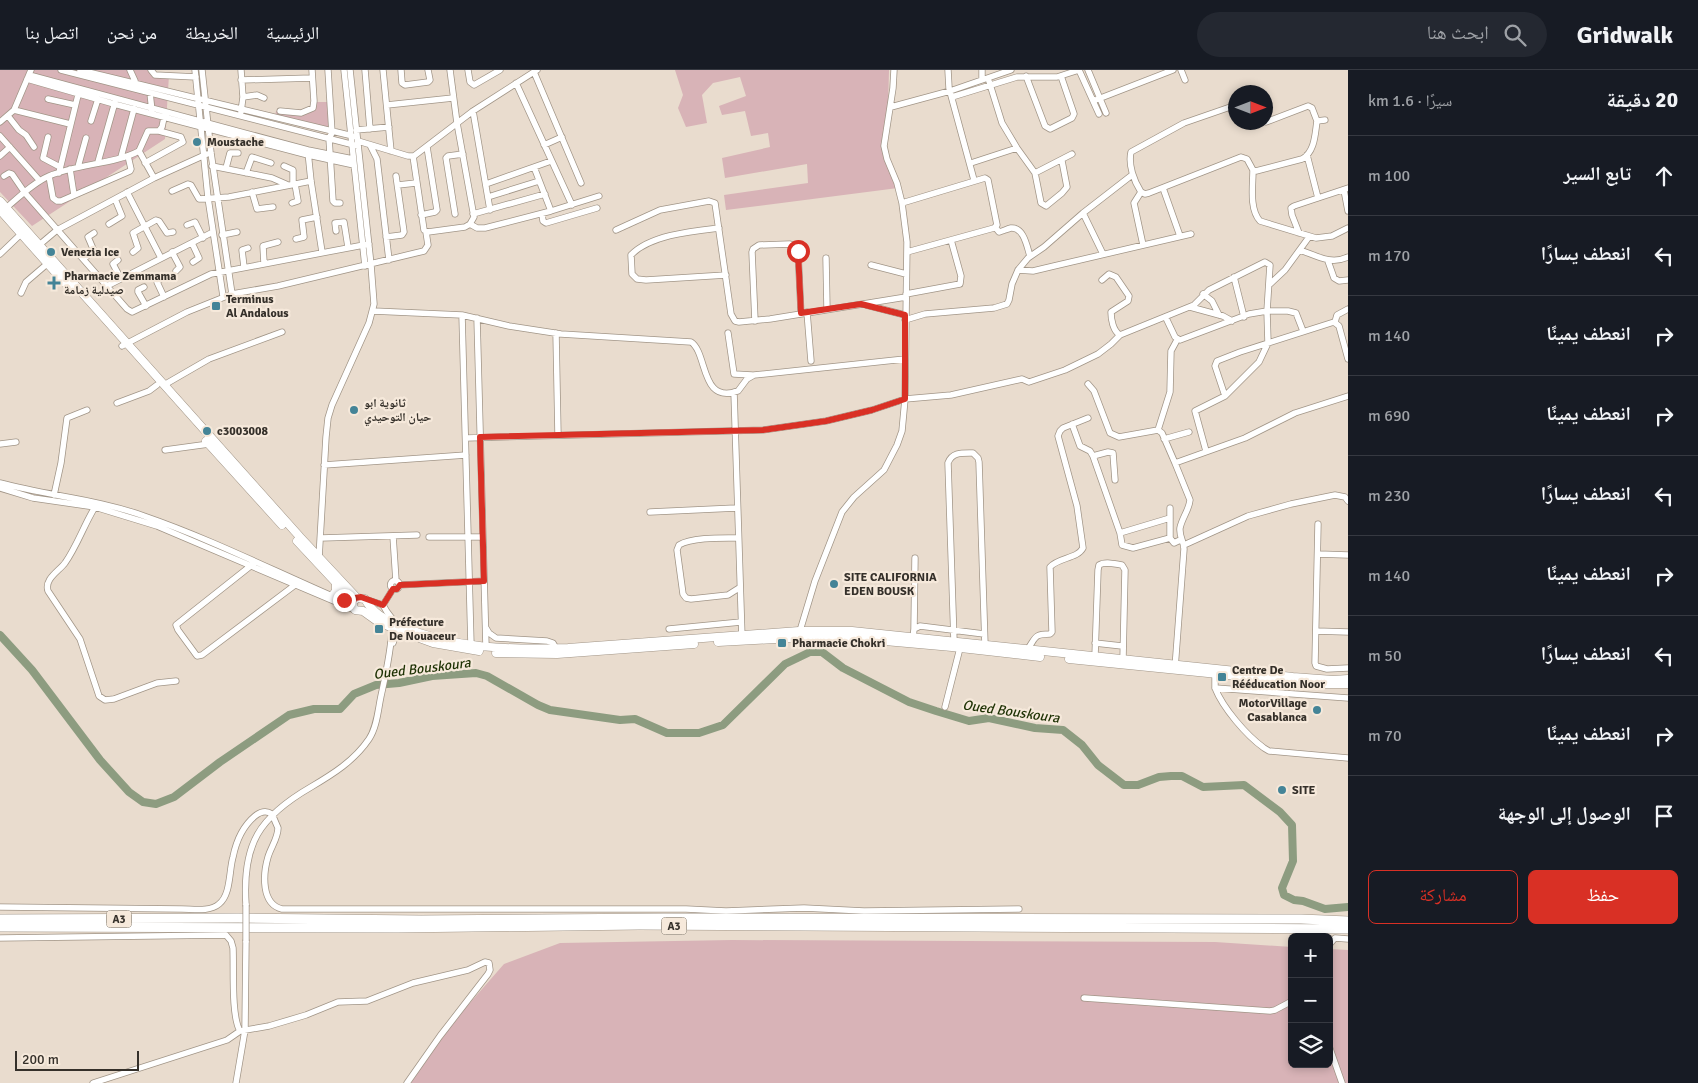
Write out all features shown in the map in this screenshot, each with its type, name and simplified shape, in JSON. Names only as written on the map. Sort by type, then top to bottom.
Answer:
[{"type":"highway","name":"A3","points":[[0,919],[238,918],[431,920],[822,918],[1301,919],[1348,921]]},
{"type":"highway","name":"A3","points":[[0,927],[407,928],[657,926],[1348,929]]},
{"type":"main road","points":[[2,207],[21,234],[37,247],[47,264],[124,345]]},
{"type":"main road","points":[[2,207],[124,345],[359,604],[375,620],[433,644],[507,654],[852,631],[954,641],[1318,684],[1348,684]]},
{"type":"main road","points":[[160,385],[209,444],[336,584],[359,604]]},
{"type":"main road","points":[[332,596],[336,591],[336,584]]},
{"type":"main road","points":[[395,628],[471,645],[557,651]]},
{"type":"main road","points":[[799,634],[852,637],[960,648],[1123,659],[1175,668]]},
{"type":"main road","points":[[1215,672],[1348,679]]},
{"type":"street","points":[[61,70],[134,86],[413,156],[473,111],[516,83],[526,73],[535,71],[581,183]]},
{"type":"street","points":[[80,70],[134,86],[150,93],[198,102]]},
{"type":"street","points":[[130,70],[134,76],[134,86]]},
{"type":"street","points":[[151,70],[155,74],[196,78]]},
{"type":"street","points":[[195,70],[208,198],[223,296]]},
{"type":"street","points":[[202,70],[210,152],[232,294]]},
{"type":"street","points":[[241,70],[243,97],[241,113]]},
{"type":"street","points":[[280,111],[301,112],[313,108],[312,70]]},
{"type":"street","points":[[328,70],[333,201],[335,204],[340,203]]},
{"type":"street","points":[[344,70],[355,141],[366,244],[364,266]]},
{"type":"street","points":[[319,558],[326,430],[330,411],[372,311],[374,298],[371,264],[366,244],[354,162],[356,130],[350,70]]},
{"type":"street","points":[[365,70],[370,129]]},
{"type":"street","points":[[383,70],[391,151]]},
{"type":"street","points":[[401,70],[402,83],[405,85],[428,82],[430,80],[428,70]]},
{"type":"street","points":[[426,232],[465,226],[473,220],[450,70]]},
{"type":"street","points":[[468,70],[470,82],[474,84],[500,70]]},
{"type":"street","points":[[799,634],[815,581],[842,512],[854,497],[884,470],[898,444],[902,431],[905,399],[907,252],[902,203],[884,146],[894,70]]},
{"type":"street","points":[[948,70],[951,94],[974,180]]},
{"type":"street","points":[[982,70],[982,80]]},
{"type":"street","points":[[890,107],[990,85],[1025,74],[1061,76],[1079,70],[1099,114]]},
{"type":"street","points":[[1088,70],[1106,112]]},
{"type":"street","points":[[1093,101],[1173,70]]},
{"type":"street","points":[[1181,70],[1184,80]]},
{"type":"street","points":[[64,87],[69,71]]},
{"type":"street","points":[[951,94],[1008,71]]},
{"type":"street","points":[[1025,74],[1044,126],[1050,129],[1072,118],[1074,114],[1061,76]]},
{"type":"street","points":[[0,122],[14,110],[29,75],[134,109],[152,111]]},
{"type":"street","points":[[241,80],[312,78]]},
{"type":"street","points":[[988,78],[1002,122],[1017,148],[1035,173],[1041,203],[1046,206],[1068,187],[1062,161]]},
{"type":"street","points":[[516,83],[572,205]]},
{"type":"street","points":[[79,91],[98,100],[115,102],[165,114],[331,158],[354,162]]},
{"type":"street","points":[[59,170],[79,91]]},
{"type":"street","points":[[150,93],[152,111]]},
{"type":"street","points":[[243,97],[257,96],[264,98]]},
{"type":"street","points":[[387,105],[453,98]]},
{"type":"street","points":[[48,99],[75,105]]},
{"type":"street","points":[[91,121],[98,100]]},
{"type":"street","points":[[98,162],[115,102]]},
{"type":"street","points":[[1273,119],[1308,106],[1312,108],[1317,121],[1315,136],[1307,155],[1318,198]]},
{"type":"street","points":[[1228,108],[1184,123],[1131,152],[1132,175],[1141,192],[1145,194],[1241,157],[1247,158],[1252,170],[1253,199],[1258,218],[1263,223],[1309,237],[1326,238],[1348,228]]},
{"type":"street","points":[[120,157],[134,109]]},
{"type":"street","points":[[14,110],[70,124]]},
{"type":"street","points":[[473,111],[490,210]]},
{"type":"street","points":[[159,131],[165,114]]},
{"type":"street","points":[[8,116],[34,146]]},
{"type":"street","points":[[1317,121],[1325,120]]},
{"type":"street","points":[[356,130],[389,127]]},
{"type":"street","points":[[2,207],[59,170],[128,156],[139,151],[148,131],[159,131],[180,137],[183,142],[145,163]]},
{"type":"street","points":[[0,136],[40,181]]},
{"type":"street","points":[[48,137],[43,158],[59,170]]},
{"type":"street","points":[[544,145],[562,137]]},
{"type":"street","points":[[78,167],[86,138]]},
{"type":"street","points":[[370,145],[377,158],[389,260]]},
{"type":"street","points":[[0,156],[10,147]]},
{"type":"street","points":[[421,215],[435,212],[437,209],[427,147]]},
{"type":"street","points":[[971,163],[1017,148]]},
{"type":"street","points":[[139,151],[154,178]]},
{"type":"street","points":[[37,247],[58,230],[127,192],[210,152]]},
{"type":"street","points":[[308,152],[322,252]]},
{"type":"street","points":[[226,168],[230,153],[238,153]]},
{"type":"street","points":[[455,214],[446,158],[463,154]]},
{"type":"street","points":[[1035,173],[1062,161],[1072,154]]},
{"type":"street","points":[[1252,170],[1268,168],[1297,160],[1307,155]]},
{"type":"street","points":[[49,176],[52,196],[55,200],[61,201],[130,171],[131,167],[128,156]]},
{"type":"street","points":[[124,345],[223,296],[364,266],[425,250],[428,245],[426,232],[423,229],[413,156]]},
{"type":"street","points":[[246,173],[252,157],[271,163]]},
{"type":"street","points":[[486,184],[551,161]]},
{"type":"street","points":[[212,166],[292,184]]},
{"type":"street","points":[[284,166],[293,170],[292,184],[298,201],[292,203]]},
{"type":"street","points":[[534,167],[551,211]]},
{"type":"street","points":[[70,169],[74,196]]},
{"type":"street","points":[[4,176],[8,173],[12,174],[25,193],[129,311],[135,312],[200,278],[219,272],[366,244]]},
{"type":"street","points":[[861,304],[905,317],[1003,306],[1009,300],[1012,284],[1018,270],[1030,256],[1044,247],[1083,212],[1132,175]]},
{"type":"street","points":[[386,237],[402,235],[404,232],[396,176]]},
{"type":"street","points":[[902,203],[974,180],[983,178],[988,180],[996,222],[995,227],[998,232],[1012,228],[1020,232],[1030,256]]},
{"type":"street","points":[[172,191],[188,184],[191,185],[197,198],[229,197],[311,181]]},
{"type":"street","points":[[488,197],[539,181]]},
{"type":"street","points":[[398,185],[416,183]]},
{"type":"street","points":[[1163,188],[1180,236]]},
{"type":"street","points":[[1299,233],[1291,208],[1346,189],[1348,211]]},
{"type":"street","points":[[127,192],[161,258]]},
{"type":"street","points":[[252,192],[257,209],[273,207]]},
{"type":"street","points":[[1141,192],[1134,203],[1143,245]]},
{"type":"street","points":[[473,214],[545,194]]},
{"type":"street","points":[[470,224],[482,229],[542,214],[599,196]]},
{"type":"street","points":[[109,224],[122,216],[115,199]]},
{"type":"street","points":[[616,230],[660,210],[709,201],[715,204],[733,317],[735,321],[739,322],[861,304],[960,284],[961,276],[951,240]]},
{"type":"street","points":[[542,214],[546,223],[597,208]]},
{"type":"street","points":[[1083,212],[1103,254]]},
{"type":"street","points":[[296,239],[304,237],[302,220],[317,217]]},
{"type":"street","points":[[133,252],[138,248],[133,233],[158,220],[167,233],[173,232]]},
{"type":"street","points":[[187,225],[195,222],[203,238]]},
{"type":"street","points":[[336,231],[336,223],[343,222],[348,247]]},
{"type":"street","points":[[907,252],[995,227]]},
{"type":"street","points":[[719,228],[678,235],[643,246],[631,255],[630,264],[634,277],[640,280],[726,275]]},
{"type":"street","points":[[107,286],[213,232]]},
{"type":"street","points":[[222,235],[237,232]]},
{"type":"street","points":[[83,259],[94,251],[88,237],[94,233]]},
{"type":"street","points":[[0,254],[21,234]]},
{"type":"street","points":[[1018,270],[1033,271],[1191,234]]},
{"type":"street","points":[[1269,285],[1285,270],[1309,237]]},
{"type":"street","points":[[264,264],[263,246],[278,242]]},
{"type":"street","points":[[192,243],[199,258],[193,262]]},
{"type":"street","points":[[755,321],[753,249],[759,245],[790,244],[796,247],[811,361]]},
{"type":"street","points":[[244,267],[242,250],[248,248]]},
{"type":"street","points":[[1300,250],[1328,261],[1348,258]]},
{"type":"street","points":[[172,252],[180,267],[176,271]]},
{"type":"street","points":[[826,258],[827,309]]},
{"type":"street","points":[[118,260],[113,264],[121,279]]},
{"type":"street","points":[[1328,261],[1334,278],[1339,281],[1348,280]]},
{"type":"street","points":[[466,438],[763,430],[811,424],[872,410],[905,399],[951,395],[1022,379],[1028,382],[1065,370],[1104,349],[1120,335],[1190,307],[1208,290],[1263,263],[1268,263],[1270,268],[1267,311],[1268,343],[1259,362],[1225,396],[1196,411],[1206,451]]},
{"type":"street","points":[[21,293],[27,280],[47,264]]},
{"type":"street","points":[[871,265],[906,274]]},
{"type":"street","points":[[1102,280],[1109,274],[1114,275],[1129,296],[1128,301],[1111,312],[1112,322],[1117,333],[1120,335]]},
{"type":"street","points":[[163,277],[157,282],[164,297]]},
{"type":"street","points":[[1234,277],[1244,316]]},
{"type":"street","points":[[144,287],[139,289],[138,292],[146,306]]},
{"type":"street","points":[[1203,294],[1212,301],[1219,315]]},
{"type":"street","points":[[1190,307],[1219,315],[1232,321]]},
{"type":"street","points":[[1348,309],[1337,315],[1336,322],[1339,326],[1348,359]]},
{"type":"street","points":[[372,311],[462,315],[509,326],[556,333],[691,342],[697,348],[707,379],[713,388],[722,392],[738,391],[746,379],[754,375]]},
{"type":"street","points":[[1158,430],[1170,392],[1171,351],[1177,340],[1244,316],[1267,311],[1296,313],[1303,331]]},
{"type":"street","points":[[462,315],[471,645]]},
{"type":"street","points":[[477,318],[486,647]]},
{"type":"street","points":[[1166,318],[1177,340]]},
{"type":"street","points":[[1225,396],[1215,366],[1216,362],[1228,356],[1303,331],[1336,322]]},
{"type":"street","points":[[117,403],[149,391],[209,359],[282,332]]},
{"type":"street","points":[[556,333],[558,435]]},
{"type":"street","points":[[728,333],[734,374],[754,375],[905,359]]},
{"type":"street","points":[[1088,384],[1094,390],[1110,433],[1113,435],[1119,437],[1158,430]]},
{"type":"street","points":[[734,392],[736,508],[742,638]]},
{"type":"street","points":[[1175,463],[1245,438],[1287,416],[1348,396]]},
{"type":"street","points":[[54,495],[67,418],[88,410]]},
{"type":"street","points":[[1027,650],[1035,636],[1052,632],[1050,567],[1056,562],[1079,553],[1083,548],[1077,506],[1058,439],[1060,431],[1088,418]]},
{"type":"street","points":[[1072,424],[1080,446],[1090,451],[1093,456],[1120,533],[1122,545],[1132,548],[1170,538]]},
{"type":"street","points":[[1158,430],[1162,434],[1190,500],[1180,528],[1182,542],[1175,668]]},
{"type":"street","points":[[1164,439],[1189,432]]},
{"type":"street","points":[[0,444],[16,442]]},
{"type":"street","points":[[165,450],[209,444]]},
{"type":"street","points":[[1093,456],[1108,452],[1113,453],[1115,480]]},
{"type":"street","points":[[954,641],[948,463],[951,457],[955,455],[973,454],[978,458],[979,462],[985,645]]},
{"type":"street","points":[[324,465],[466,455]]},
{"type":"street","points":[[0,483],[95,502],[144,516],[295,585],[359,604]]},
{"type":"street","points":[[0,488],[41,499],[94,507],[157,526],[332,596],[359,604],[383,605]]},
{"type":"street","points":[[1170,508],[1170,538],[1174,543],[1182,542],[1248,516],[1282,507],[1335,495],[1345,497],[1348,501]]},
{"type":"street","points":[[94,507],[66,560],[48,581],[46,587],[80,640],[96,689],[102,698],[114,700],[158,683],[176,681]]},
{"type":"street","points":[[650,512],[736,508]]},
{"type":"street","points":[[1120,533],[1170,518]]},
{"type":"street","points":[[1318,524],[1315,663],[1316,666],[1327,669],[1348,668]]},
{"type":"street","points":[[725,537],[737,529]]},
{"type":"street","points":[[321,538],[417,535]]},
{"type":"street","points":[[393,536],[398,583]]},
{"type":"street","points":[[429,537],[483,537]]},
{"type":"street","points":[[737,538],[725,537],[682,543],[678,546],[677,550],[684,596],[691,599],[728,595],[739,588]]},
{"type":"street","points":[[1318,554],[1348,554]]},
{"type":"street","points":[[913,638],[916,558]]},
{"type":"street","points":[[1091,658],[1096,643],[1098,570],[1099,565],[1102,563],[1122,565],[1124,570],[1123,659]]},
{"type":"street","points":[[252,564],[176,625],[199,657],[295,585]]},
{"type":"street","points":[[383,605],[393,589],[391,584],[484,581]]},
{"type":"street","points":[[728,595],[740,601]]},
{"type":"street","points":[[236,1083],[242,1031],[246,941],[246,870],[249,855],[260,830],[272,814],[294,798],[338,772],[364,746],[373,731],[395,628],[383,605]]},
{"type":"street","points":[[669,629],[741,622]]},
{"type":"street","points":[[914,629],[920,626],[984,634]]},
{"type":"street","points":[[486,628],[496,638],[547,640],[553,643],[557,651]]},
{"type":"street","points":[[1316,631],[1348,632]]},
{"type":"street","points":[[1096,643],[1122,646]]},
{"type":"street","points":[[945,707],[960,648]]},
{"type":"street","points":[[1215,672],[1215,688],[1219,696],[1227,708],[1264,748],[1269,751],[1348,758]]},
{"type":"street","points":[[1215,688],[1348,698]]},
{"type":"street","points":[[0,906],[172,909],[207,909],[215,907],[223,900],[227,890],[233,856],[240,836],[256,815],[264,812],[272,814],[277,823],[278,831],[267,862],[267,896],[272,904],[282,909],[670,909],[726,911],[804,908],[864,911],[1019,909]]},
{"type":"street","points":[[0,938],[226,935],[232,941],[236,1021],[242,1031]]},
{"type":"street","points":[[1333,940],[1335,938],[1348,939]]},
{"type":"street","points":[[93,1083],[227,1040],[242,1031],[297,1018],[338,1002],[367,1001],[413,983],[468,970],[485,962],[488,963],[490,970],[488,974],[440,1036],[407,1083]]},
{"type":"street","points":[[1084,998],[1270,1011],[1288,1003]]},
{"type":"street","points":[[1333,1057],[1342,1083]]},
{"type":"shaded area","points":[[0,70],[147,70],[169,75],[165,139],[32,226],[0,192]]},
{"type":"shaded area","points":[[675,70],[889,70],[888,108],[883,143],[898,188],[726,210],[724,195],[808,183],[807,164],[725,178],[722,158],[770,147],[768,133],[751,136],[745,111],[722,115],[719,106],[746,96],[740,77],[713,83],[702,95],[707,123],[686,127],[678,108],[683,95]]},
{"type":"shaded area","points":[[312,102],[328,102],[328,130],[275,117],[276,111],[310,109]]},
{"type":"shaded area","points":[[732,940],[1215,942],[1288,947],[1288,1068],[1333,1068],[1333,949],[1348,950],[1348,1083],[411,1083],[440,1037],[504,964],[560,943]]},
{"type":"waterway","name":"Oued Bouskoura","points":[[0,635],[32,670],[100,760],[129,792],[143,802],[156,804],[174,797],[220,762],[289,715],[314,709],[340,709],[354,694],[376,685],[399,683],[432,676],[476,673],[487,676],[550,710],[620,720],[635,719],[667,733],[699,733],[723,725],[785,664],[810,652],[822,652],[843,668],[909,702],[936,711],[969,721],[989,718],[1035,728],[1063,730],[1082,745],[1098,765],[1124,785],[1138,785],[1159,777],[1171,776],[1182,776],[1203,787],[1244,785],[1280,812],[1292,825],[1293,861],[1282,888],[1284,895],[1294,900],[1303,901],[1325,909],[1348,907]]},
{"type":"place","name":"Moustache","points":[[197,142]]},
{"type":"place","name":"Venezia Ice","points":[[51,252]]},
{"type":"place","name":"Pharmacie Zemmama صيدلية زمامة","points":[[54,283]]},
{"type":"place","name":"Terminus Al Andalous","points":[[216,306]]},
{"type":"place","name":"ثانوية ابو حيان التوحيدي","points":[[354,410]]},
{"type":"place","name":"c3003008","points":[[207,431]]},
{"type":"place","name":"SITE CALIFORNIA EDEN BOUSK","points":[[834,584]]},
{"type":"place","name":"Préfecture De Nouaceur","points":[[379,629]]},
{"type":"place","name":"Pharmacie Chokri","points":[[782,643]]},
{"type":"place","name":"Centre De Rééducation Noor","points":[[1222,677]]},
{"type":"place","name":"MotorVillage Casablanca","points":[[1317,710]]},
{"type":"place","name":"SITE","points":[[1282,790]]},
{"type":"route","points":[[344,600],[352,603],[355,598],[361,597],[383,605],[393,589],[397,589],[400,585],[484,581],[480,437],[763,430],[826,421],[872,410],[905,399],[905,315],[861,304],[801,313],[798,251]]}]
